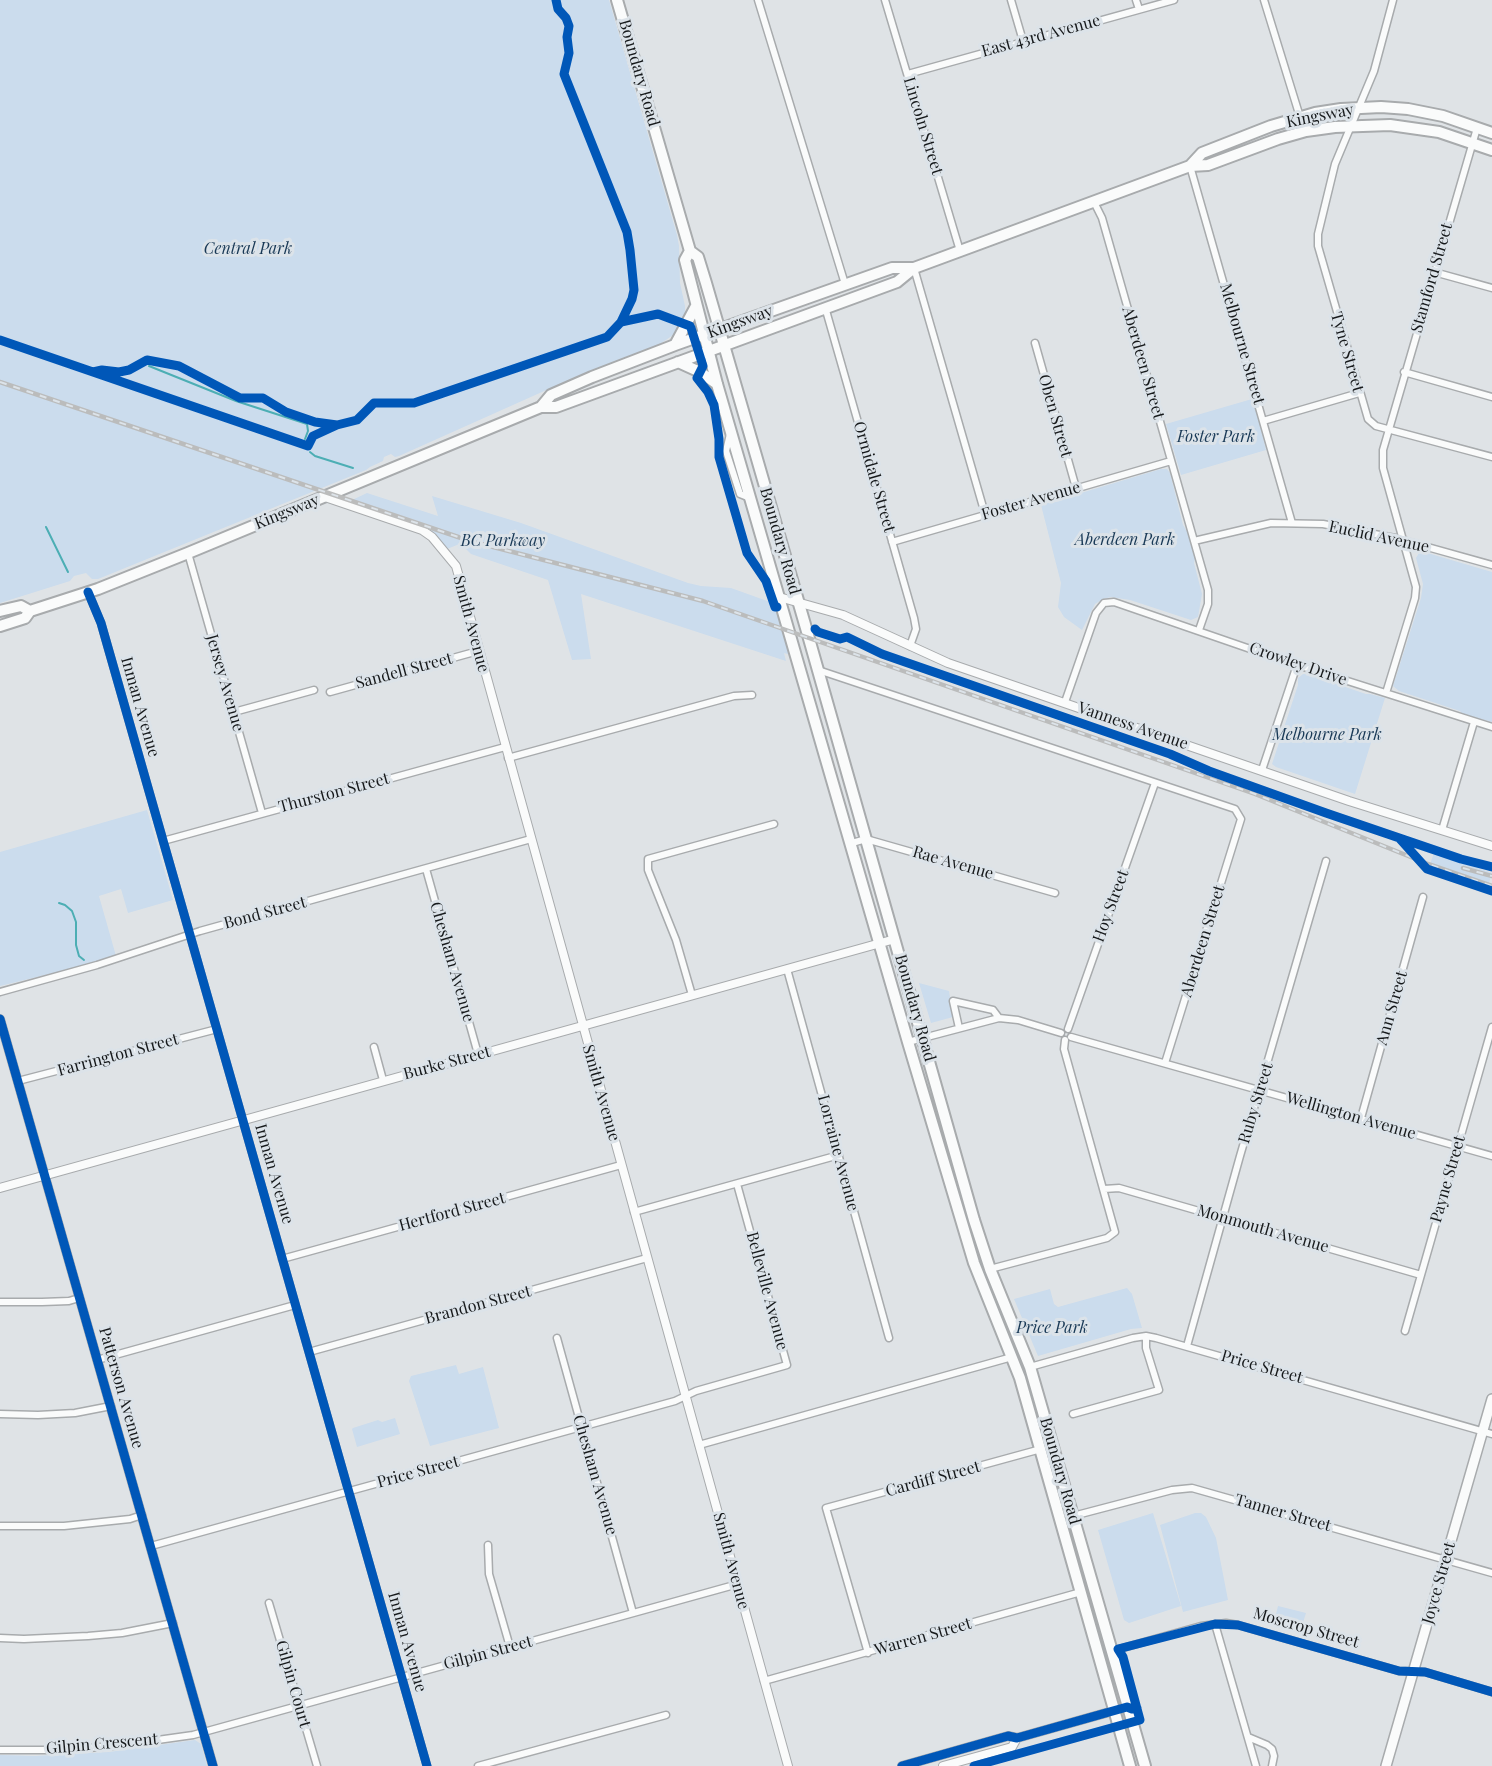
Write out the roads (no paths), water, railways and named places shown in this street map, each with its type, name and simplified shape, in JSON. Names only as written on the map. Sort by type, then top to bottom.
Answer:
[{"type":"main road","name":"Boundary Road","points":[[618,0],[690,251],[698,257],[974,1220],[990,1269],[1030,1367],[1145,1766]]},
{"type":"main road","name":"Kingsway","points":[[1190,166],[1202,153],[1300,117],[1341,109],[1381,107],[1408,109],[1443,116],[1492,133]]},
{"type":"main road","name":"Kingsway","points":[[0,626],[25,618],[30,611],[88,592],[188,553],[541,407],[556,407],[897,282],[914,268],[1190,166],[1208,165],[1263,144],[1306,131],[1350,126],[1390,125],[1429,130],[1473,142],[1492,150]]},
{"type":"main road","name":"Boundary Road","points":[[690,251],[685,260],[717,384],[908,1042],[974,1263],[994,1317],[1012,1356],[1041,1449],[1130,1766]]},
{"type":"main road","name":"Kingsway","points":[[541,407],[551,395],[675,345],[892,268],[914,268]]},
{"type":"main road","points":[[675,345],[696,306]]},
{"type":"main road","points":[[678,362],[700,372],[717,384]]},
{"type":"main road","name":"Kingsway","points":[[0,611],[21,606],[30,611]]},
{"type":"main road","points":[[1003,1333],[1015,1348],[1022,1363],[1030,1367]]},
{"type":"main road","name":"Joyce Street","points":[[1386,1766],[1446,1559],[1487,1432],[1492,1399]]},
{"type":"street","points":[[758,0],[844,284]]},
{"type":"street","name":"Lincoln Street","points":[[885,0],[960,251]]},
{"type":"street","points":[[1011,0],[1023,41]]},
{"type":"street","points":[[1136,0],[1139,9]]},
{"type":"street","name":"East 43rd Avenue","points":[[908,74],[1174,0]]},
{"type":"street","points":[[1264,0],[1300,117]]},
{"type":"street","name":"Tyne Street","points":[[1393,0],[1374,71],[1350,126],[1331,180],[1317,242],[1368,419],[1376,426],[1492,457]]},
{"type":"street","name":"Stamford Street","points":[[1388,428],[1478,127]]},
{"type":"street","name":"Melbourne Street","points":[[1190,166],[1292,523]]},
{"type":"street","name":"Aberdeen Street","points":[[1094,202],[1102,218],[1209,596],[1199,630]]},
{"type":"street","points":[[914,268],[985,514]]},
{"type":"street","points":[[1434,272],[1492,288]]},
{"type":"street","name":"Ormidale Street","points":[[825,307],[916,624],[910,646]]},
{"type":"street","name":"Oben Street","points":[[1035,343],[1076,488]]},
{"type":"street","points":[[1404,372],[1492,397]]},
{"type":"street","points":[[1263,421],[1359,393]]},
{"type":"street","points":[[1386,693],[1415,598],[1415,578],[1383,468],[1383,450],[1388,428]]},
{"type":"street","name":"Foster Avenue","points":[[892,542],[1171,461]]},
{"type":"street","name":"Smith Avenue","points":[[325,496],[422,530],[432,537],[456,566],[788,1766]]},
{"type":"street","name":"Euclid Avenue","points":[[1194,541],[1271,523],[1341,526],[1404,540],[1492,565]]},
{"type":"street","name":"Jersey Avenue","points":[[188,553],[262,813]]},
{"type":"street","name":"Inman Avenue","points":[[88,592],[101,623],[427,1766]]},
{"type":"street","name":"Vanness Avenue","points":[[779,597],[843,615],[948,663],[1492,846]]},
{"type":"street","name":"Crowley Drive","points":[[1065,702],[1096,613],[1104,603],[1119,602],[1297,665],[1492,727]]},
{"type":"street","name":"Sandell Street","points":[[330,692],[478,651]]},
{"type":"street","points":[[1262,770],[1297,665]]},
{"type":"street","points":[[818,670],[1155,783]]},
{"type":"street","points":[[234,712],[314,690]]},
{"type":"street","points":[[508,758],[734,696],[752,695]]},
{"type":"street","points":[[1442,830],[1474,722]]},
{"type":"street","name":"Thurston Street","points":[[163,841],[505,747]]},
{"type":"street","name":"Aberdeen Street","points":[[1155,783],[1235,809],[1241,819],[1166,1063]]},
{"type":"street","name":"Hoy Street","points":[[1066,1037],[1064,1029],[1068,1029],[1155,783]]},
{"type":"street","points":[[692,995],[681,954],[648,870],[648,859],[774,824]]},
{"type":"street","name":"Bond Street","points":[[0,992],[97,965],[189,934],[531,839]]},
{"type":"street","points":[[852,843],[866,839]]},
{"type":"street","name":"Rae Avenue","points":[[866,839],[1055,893]]},
{"type":"street","name":"Ruby Street","points":[[1188,1346],[1326,861]]},
{"type":"street","name":"Chesham Avenue","points":[[426,869],[478,1054]]},
{"type":"street","name":"Ann Street","points":[[1360,1118],[1423,897]]},
{"type":"street","name":"Burke Street","points":[[0,1188],[895,939]]},
{"type":"street","name":"Lorraine Avenue","points":[[787,969],[889,1338]]},
{"type":"street","name":"Wellington Avenue","points":[[959,1028],[953,1001],[993,1010],[999,1018]]},
{"type":"street","name":"Wellington Avenue","points":[[908,1042],[999,1018],[1018,1020],[1066,1037],[1166,1063],[1492,1156]]},
{"type":"street","name":"Patterson Avenue","points":[[0,1019],[213,1766]]},
{"type":"street","name":"Payne Street","points":[[1405,1331],[1492,1027]]},
{"type":"street","name":"Farrington Street","points":[[18,1081],[217,1029]]},
{"type":"street","points":[[990,1269],[1110,1237],[1114,1234],[1115,1229],[1064,1048],[1066,1037]]},
{"type":"street","points":[[374,1047],[383,1080]]},
{"type":"street","points":[[634,1212],[839,1155]]},
{"type":"street","name":"Hertford Street","points":[[282,1259],[621,1165]]},
{"type":"street","name":"Belleville Avenue","points":[[685,1397],[696,1391],[787,1365],[737,1184]]},
{"type":"street","name":"Monmouth Avenue","points":[[1104,1189],[1119,1188],[1421,1275]]},
{"type":"street","name":"Brandon Street","points":[[309,1352],[647,1258]]},
{"type":"street","points":[[0,1302],[51,1302],[80,1298]]},
{"type":"street","points":[[97,1360],[295,1305]]},
{"type":"street","points":[[1073,1414],[1159,1390],[1146,1347],[1146,1336]]},
{"type":"street","name":"Price Street","points":[[1030,1367],[1146,1336],[1487,1432]]},
{"type":"street","name":"Chesham Avenue","points":[[557,1338],[633,1613]]},
{"type":"street","points":[[699,1444],[1012,1356]]},
{"type":"street","name":"Price Street","points":[[151,1546],[685,1397]]},
{"type":"street","points":[[0,1414],[65,1413],[99,1410],[111,1406]]},
{"type":"street","name":"Cardiff Street","points":[[868,1653],[826,1508],[1041,1449]]},
{"type":"street","name":"Tanner Street","points":[[1073,1516],[1172,1490],[1192,1488],[1492,1573]]},
{"type":"street","points":[[0,1526],[81,1525],[130,1519],[142,1515]]},
{"type":"street","points":[[488,1545],[489,1574],[510,1647]]},
{"type":"street","name":"Gilpin Street","points":[[204,1732],[738,1584]]},
{"type":"street","name":"Warren Street","points":[[764,1681],[1082,1592]]},
{"type":"street","name":"Gilpin Court","points":[[269,1603],[317,1766]]},
{"type":"street","points":[[0,1638],[88,1636],[122,1633],[173,1623]]},
{"type":"street","points":[[1215,1624],[1256,1766]]},
{"type":"street","name":"Moscrop Street","points":[[1111,1651],[1215,1624],[1238,1625],[1399,1671],[1425,1672],[1492,1692]]},
{"type":"street","points":[[902,1766],[1008,1736],[1017,1738],[1127,1707]]},
{"type":"street","points":[[478,1766],[666,1715]]},
{"type":"street","name":"Gilpin Crescent","points":[[0,1750],[66,1750],[122,1745],[204,1732]]},
{"type":"street","points":[[1248,1737],[1272,1749],[1274,1756],[1272,1766]]},
{"type":"street","points":[[943,1766],[1012,1747],[1017,1738]]},
{"type":"waterway","points":[[149,366],[236,401],[307,424],[308,431],[305,439]]},
{"type":"waterway","points":[[310,452],[315,456],[353,468]]},
{"type":"waterway","points":[[46,527],[68,572]]},
{"type":"waterway","points":[[59,903],[72,911],[76,922],[76,945],[79,956],[84,960]]},
{"type":"railway","points":[[0,382],[470,541],[703,601],[1255,794],[1428,864],[1492,886]]},
{"type":"railway","points":[[1463,868],[1492,876]]},
{"type":"park label","name":"Central Park","points":[[248,249]]},
{"type":"park label","name":"Foster Park","points":[[1216,437]]},
{"type":"park label","name":"Aberdeen Park","points":[[1125,540]]},
{"type":"park label","name":"BC Parkway","points":[[503,541]]},
{"type":"park label","name":"Melbourne Park","points":[[1327,735]]},
{"type":"park label","name":"Price Park","points":[[1052,1328]]}]
